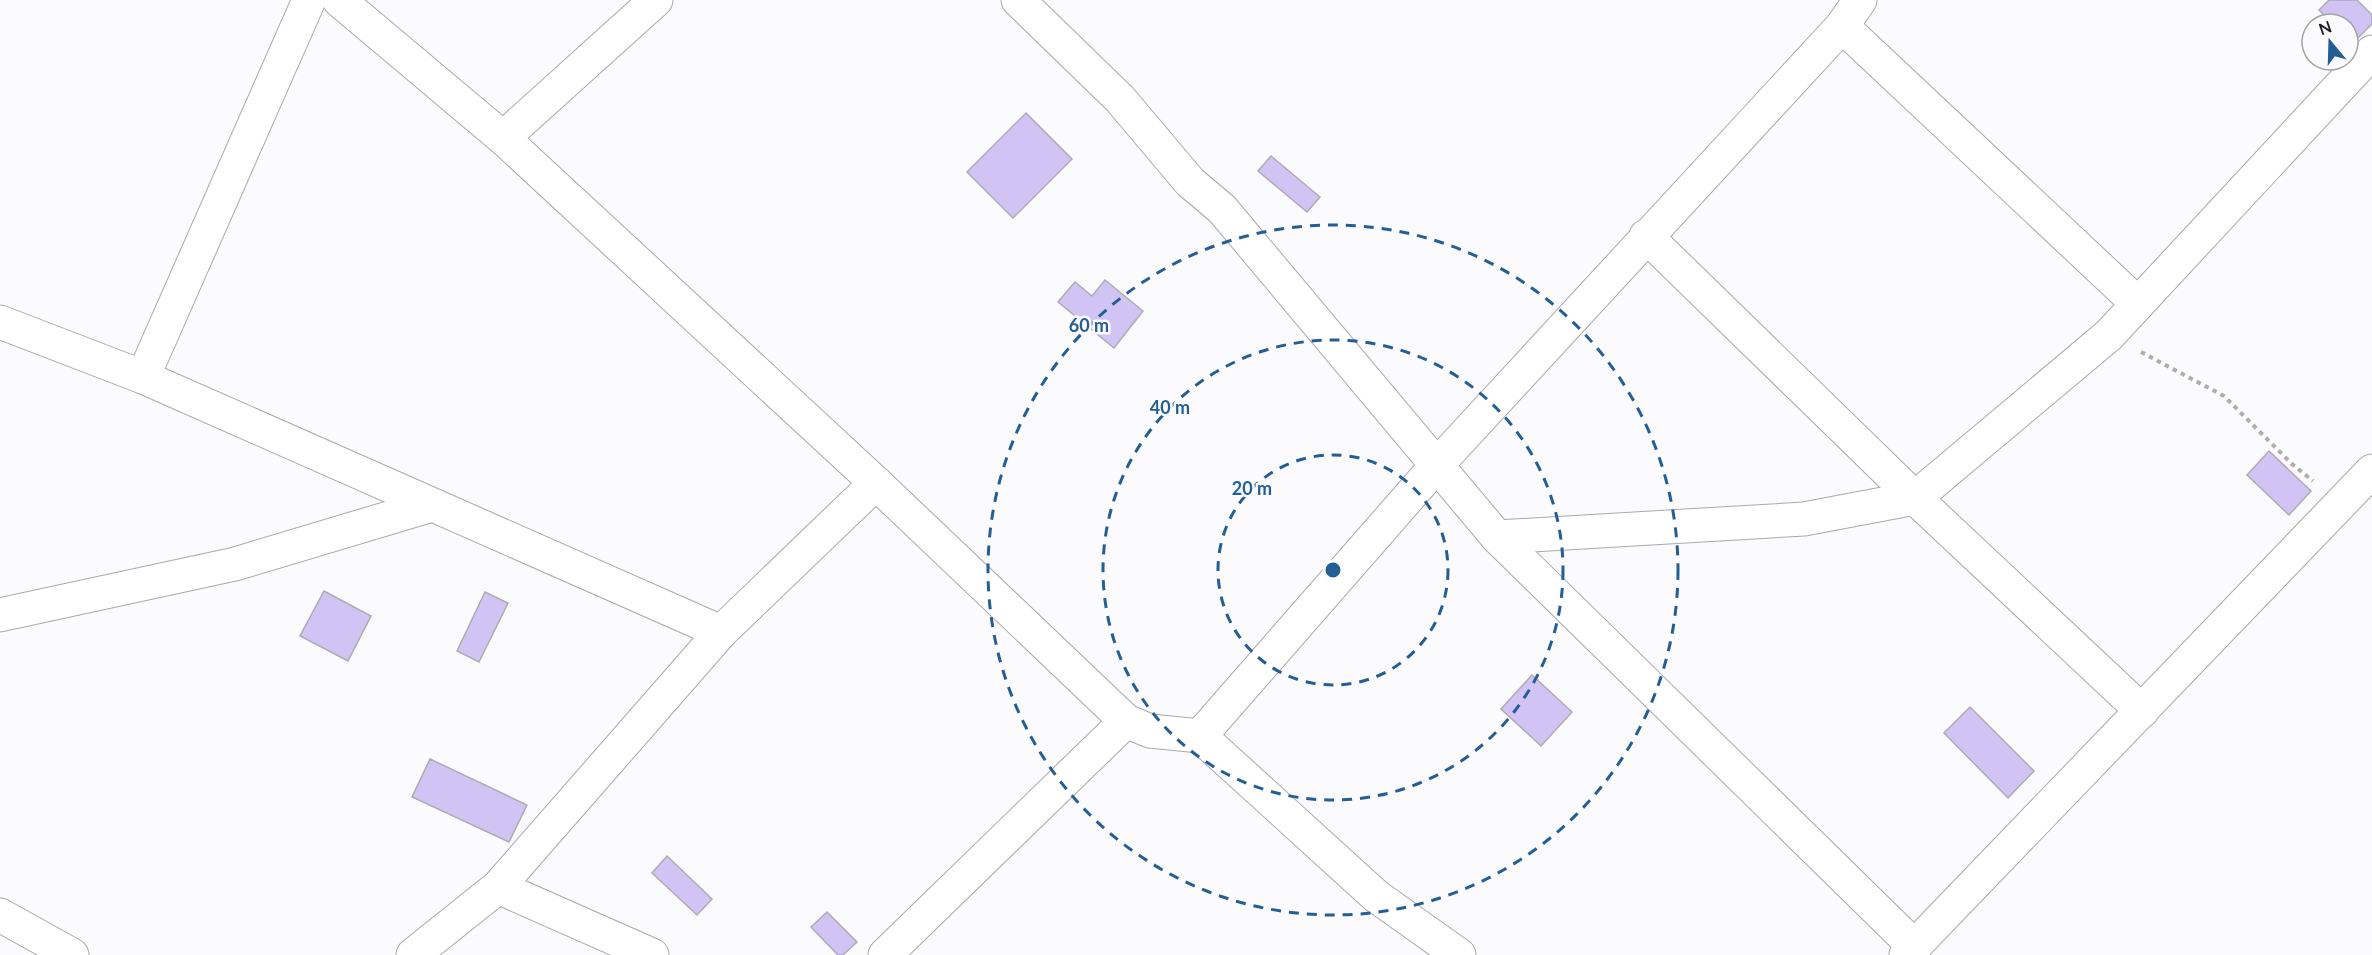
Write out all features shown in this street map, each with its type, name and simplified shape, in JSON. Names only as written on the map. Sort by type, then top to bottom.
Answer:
[{"type":"street","points":[[143,377],[309,0]]},
{"type":"street","points":[[339,0],[503,138],[876,483],[1126,721],[1150,731],[1200,736],[1376,896],[1459,955]]},
{"type":"street","points":[[503,138],[657,0]]},
{"type":"street","points":[[1018,0],[1120,99],[1190,182],[1222,209],[1497,537],[1911,951],[2340,503],[2369,479]]},
{"type":"street","points":[[1200,736],[1436,466],[1851,13],[2138,304]]},
{"type":"street","points":[[1497,537],[1804,519],[1916,498],[2109,334],[2372,52]]},
{"type":"street","points":[[1647,236],[1916,498],[2142,711]]},
{"type":"street","points":[[0,322],[143,377],[721,632]]},
{"type":"street","points":[[412,955],[498,887],[721,632],[876,483]]},
{"type":"street","points":[[0,615],[235,564],[432,505]]},
{"type":"street","points":[[885,955],[1126,721]]},
{"type":"street","points":[[498,887],[652,955]]},
{"type":"street","points":[[0,915],[72,955]]},
{"type":"path","points":[[2109,334],[2224,396],[2292,464],[2340,503]]},
{"type":"building","points":[[2329,0],[2357,0],[2372,15],[2372,24],[2360,36],[2360,12],[2321,12],[2319,10]]},
{"type":"building","points":[[1026,113],[1072,159],[1013,218],[967,172]]},
{"type":"building","points":[[1271,156],[1320,197],[1307,212],[1258,171]]},
{"type":"building","points":[[1105,280],[1143,311],[1114,348],[1058,302],[1075,282],[1092,296]]},
{"type":"building","points":[[2269,451],[2311,491],[2289,515],[2247,475]]},
{"type":"building","points":[[324,591],[371,616],[348,661],[300,636]]},
{"type":"building","points":[[485,592],[508,603],[479,662],[457,651]]},
{"type":"building","points":[[1532,675],[1572,712],[1541,746],[1501,709]]},
{"type":"building","points":[[1970,707],[2034,771],[2008,798],[1944,733]]},
{"type":"building","points":[[430,759],[527,805],[509,842],[412,797]]},
{"type":"building","points":[[667,856],[712,899],[697,915],[652,873]]},
{"type":"building","points":[[827,912],[857,942],[843,955],[838,955],[811,927]]}]
